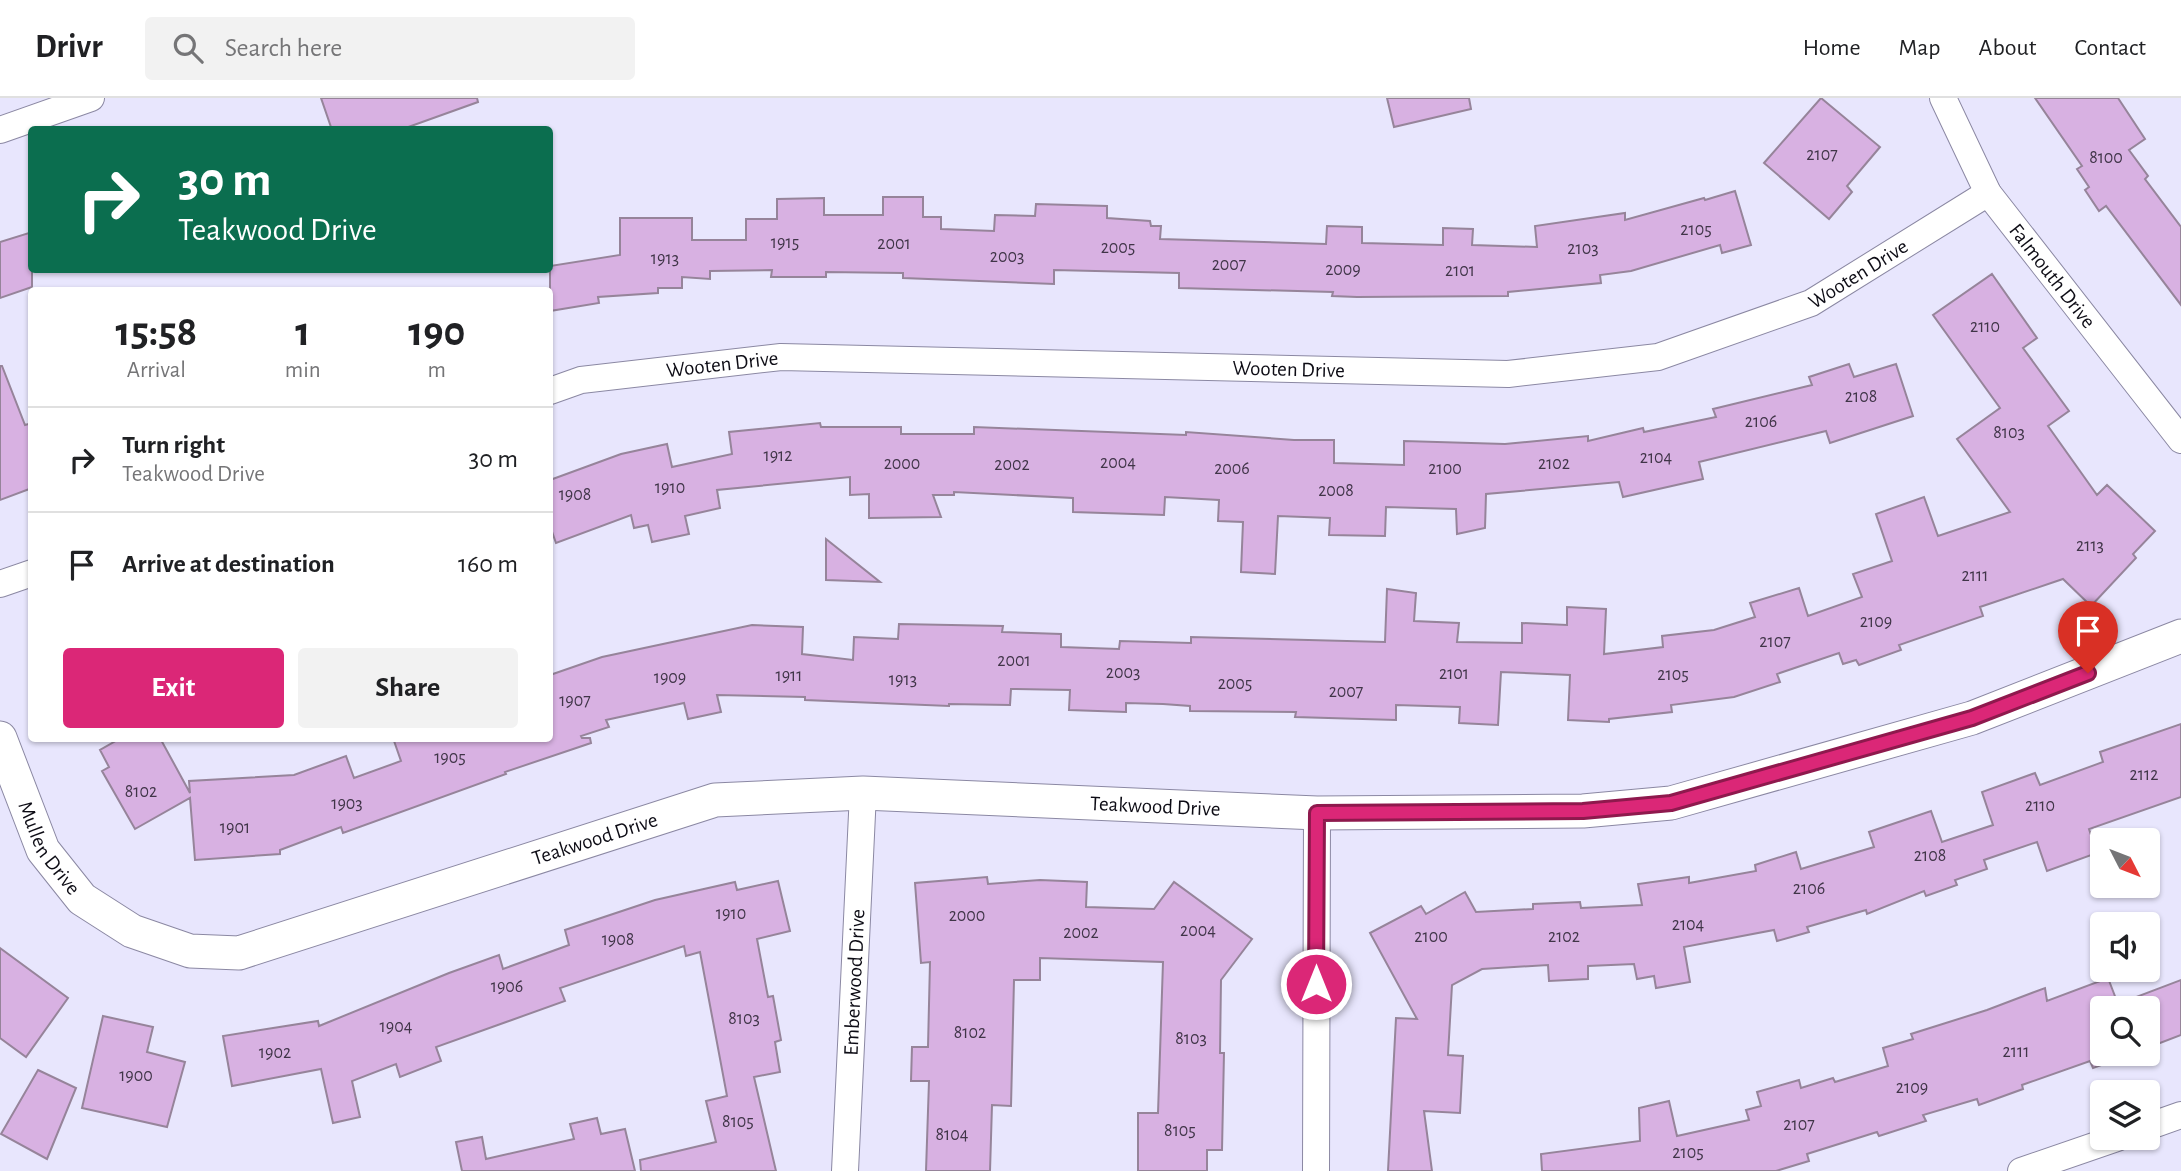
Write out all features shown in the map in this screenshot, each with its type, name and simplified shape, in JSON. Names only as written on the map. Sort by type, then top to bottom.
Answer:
[{"type":"street","points":[[0,130],[91,98]]},
{"type":"street","name":"Falmouth Drive","points":[[1943,98],[1988,193],[2181,440]]},
{"type":"street","name":"Wooten Drive","points":[[553,390],[581,380],[781,357],[1508,374],[1658,357],[1811,303],[1988,193]]},
{"type":"street","points":[[0,584],[28,574]]},
{"type":"street","name":"Teakwood Drive","points":[[132,931],[190,951],[240,953],[715,800],[863,793],[1317,813],[1583,811],[1671,803],[1972,718],[2181,636]]},
{"type":"street","name":"Mullen Drive","points":[[0,738],[43,850],[82,899],[132,931]]},
{"type":"street","name":"Emberwood Drive","points":[[845,1171],[863,793]]},
{"type":"street","points":[[1316,1171],[1317,813]]},
{"type":"street","points":[[2160,1122],[2181,1115]]},
{"type":"street","points":[[2021,1171],[2090,1147]]},
{"type":"building","points":[[321,98],[477,98],[478,102],[411,126],[331,126]]},
{"type":"building","points":[[1387,98],[1469,98],[1471,109],[1394,127]]},
{"type":"building","points":[[1821,98],[1880,147],[1847,186],[1852,192],[1829,219],[1764,163]]},
{"type":"building","points":[[2035,98],[2118,98],[2145,139],[2129,150],[2148,176],[2145,179],[2181,227],[2181,305],[2106,206],[2099,211],[2085,190],[2089,187],[2077,169],[2082,166]]},
{"type":"building","points":[[1735,191],[1751,245],[1722,253],[1720,245],[1631,271],[1600,275],[1601,283],[1508,292],[1508,296],[1357,297],[1332,296],[1333,292],[1179,288],[1179,273],[1054,270],[1054,284],[903,278],[903,273],[826,272],[826,277],[771,277],[772,270],[710,271],[710,279],[682,277],[682,288],[658,288],[658,293],[598,297],[599,303],[553,311],[553,287],[550,287],[553,266],[620,255],[620,218],[692,218],[692,240],[746,240],[746,219],[777,219],[777,199],[824,198],[824,215],[883,215],[883,197],[923,197],[923,217],[941,217],[941,229],[994,231],[995,215],[1035,216],[1036,204],[1107,206],[1107,218],[1150,221],[1151,226],[1161,226],[1160,239],[1326,244],[1327,226],[1362,227],[1362,243],[1443,245],[1443,228],[1473,229],[1472,245],[1537,247],[1535,226],[1625,213],[1625,220],[1704,198],[1705,200]]},
{"type":"building","points":[[28,233],[28,273],[32,273],[32,287],[0,298],[0,242]]},
{"type":"building","points":[[1992,274],[2037,338],[2023,348],[2069,411],[2048,426],[2097,495],[2107,485],[2155,531],[2133,554],[2136,558],[2091,606],[2063,579],[1980,607],[1983,616],[1899,645],[1901,650],[1859,665],[1856,660],[1843,664],[1839,653],[1777,674],[1780,682],[1734,697],[1671,705],[1672,712],[1609,719],[1609,722],[1568,720],[1570,675],[1501,672],[1498,725],[1459,723],[1460,707],[1396,705],[1396,720],[1295,717],[1296,712],[1190,711],[1190,706],[1163,704],[1126,703],[1126,712],[1069,710],[1070,690],[1011,689],[1010,705],[949,706],[805,700],[805,697],[717,695],[721,712],[688,719],[684,703],[606,720],[609,727],[581,736],[590,738],[591,743],[343,833],[341,827],[280,850],[280,854],[195,860],[190,798],[135,829],[102,771],[109,767],[100,750],[114,742],[162,742],[190,793],[189,781],[294,775],[346,756],[354,778],[401,761],[394,742],[553,742],[553,674],[602,657],[752,625],[803,627],[802,654],[853,660],[854,637],[898,639],[899,624],[1003,626],[1002,632],[1061,634],[1061,647],[1119,649],[1120,641],[1191,643],[1191,637],[1385,642],[1387,589],[1416,593],[1414,621],[1459,623],[1457,642],[1522,643],[1522,623],[1567,625],[1567,607],[1606,609],[1604,654],[1663,647],[1662,636],[1714,630],[1755,617],[1750,603],[1799,588],[1808,616],[1862,597],[1853,574],[1892,561],[1876,514],[1924,497],[1938,536],[2010,512],[1957,439],[2000,408],[1933,315]]},
{"type":"building","points":[[1849,364],[1854,377],[1896,364],[1913,416],[1830,443],[1826,431],[1699,462],[1703,479],[1623,497],[1619,482],[1486,494],[1485,528],[1457,534],[1456,509],[1386,507],[1385,536],[1329,535],[1330,518],[1278,516],[1275,574],[1241,572],[1243,522],[1218,521],[1219,500],[1165,497],[1164,515],[1073,512],[1073,498],[954,492],[954,495],[933,495],[941,517],[869,518],[869,494],[850,495],[850,477],[717,490],[720,508],[685,516],[689,534],[652,542],[648,525],[634,528],[631,515],[556,543],[553,534],[553,479],[621,454],[667,444],[672,467],[732,454],[729,432],[820,423],[821,427],[901,427],[901,434],[974,434],[974,427],[1186,435],[1186,432],[1294,440],[1334,440],[1334,463],[1404,465],[1404,441],[1505,444],[1588,436],[1588,441],[1643,428],[1644,432],[1716,417],[1713,409],[1812,385],[1809,377]]},
{"type":"building","points":[[2,366],[25,425],[28,424],[28,490],[0,500]]},
{"type":"building","points":[[826,539],[880,582],[826,580]]},
{"type":"building","points":[[2181,724],[2181,797],[2090,828],[2090,856],[2047,871],[2037,842],[1984,860],[1987,869],[1955,880],[1957,885],[1926,896],[1924,891],[1867,914],[1866,910],[1807,927],[1809,932],[1777,941],[1774,930],[1684,947],[1690,982],[1656,988],[1654,976],[1637,979],[1634,964],[1588,966],[1588,979],[1549,981],[1548,965],[1482,969],[1452,985],[1448,1055],[1463,1056],[1460,1113],[1424,1111],[1432,1171],[1388,1171],[1396,1018],[1417,1019],[1370,933],[1421,906],[1426,914],[1465,892],[1476,912],[1533,909],[1533,904],[1580,902],[1581,908],[1642,905],[1638,884],[1689,877],[1689,883],[1756,871],[1755,865],[1796,852],[1801,869],[1874,847],[1869,832],[1931,811],[1942,842],[1993,825],[1982,792],[2035,773],[2040,785],[2103,762],[2100,752]]},
{"type":"building","points":[[987,877],[988,884],[1040,880],[1087,882],[1086,907],[1154,909],[1174,882],[1252,939],[1221,980],[1220,1053],[1224,1053],[1222,1150],[1207,1150],[1207,1171],[1138,1171],[1138,1113],[1158,1113],[1163,962],[1040,958],[1040,980],[1014,980],[1011,1106],[992,1105],[990,1171],[926,1171],[929,1081],[911,1081],[912,1047],[928,1047],[930,962],[921,963],[915,883]]},
{"type":"building","points":[[778,881],[790,931],[757,939],[768,997],[773,996],[781,1040],[775,1042],[780,1072],[754,1077],[776,1171],[641,1171],[640,1160],[716,1142],[706,1101],[727,1096],[700,952],[686,956],[684,946],[560,988],[565,1001],[436,1047],[441,1061],[400,1077],[396,1064],[352,1081],[360,1117],[333,1123],[321,1069],[232,1086],[223,1036],[318,1021],[319,1026],[499,955],[503,969],[569,945],[565,930],[655,900],[735,882],[737,890]]},
{"type":"building","points":[[0,948],[68,998],[26,1057],[0,1038]]},
{"type":"building","points":[[2181,980],[2181,1035],[2160,1043],[2160,996],[2139,996]]},
{"type":"building","points":[[2097,982],[2110,982],[2115,996],[2090,996],[2090,1061],[2022,1085],[2023,1089],[1979,1105],[1977,1099],[1923,1115],[1926,1121],[1879,1136],[1877,1132],[1807,1154],[1809,1161],[1776,1171],[1542,1171],[1541,1154],[1640,1141],[1639,1108],[1669,1101],[1677,1136],[1749,1120],[1746,1110],[1761,1106],[1757,1092],[1799,1080],[1801,1088],[1833,1078],[1835,1082],[1888,1066],[1883,1048],[1913,1039],[1911,1034],[2045,988],[2047,1001]]},
{"type":"building","points":[[103,1016],[153,1027],[147,1052],[185,1062],[167,1127],[82,1108]]},
{"type":"building","points":[[38,1070],[76,1088],[47,1159],[1,1134]]},
{"type":"building","points":[[597,1118],[601,1134],[625,1129],[635,1171],[462,1171],[456,1142],[482,1137],[486,1159],[574,1139],[570,1124]]},
{"type":"route","points":[[1316,984],[1317,813],[1583,811],[1671,803],[1972,718],[2088,673]]}]
